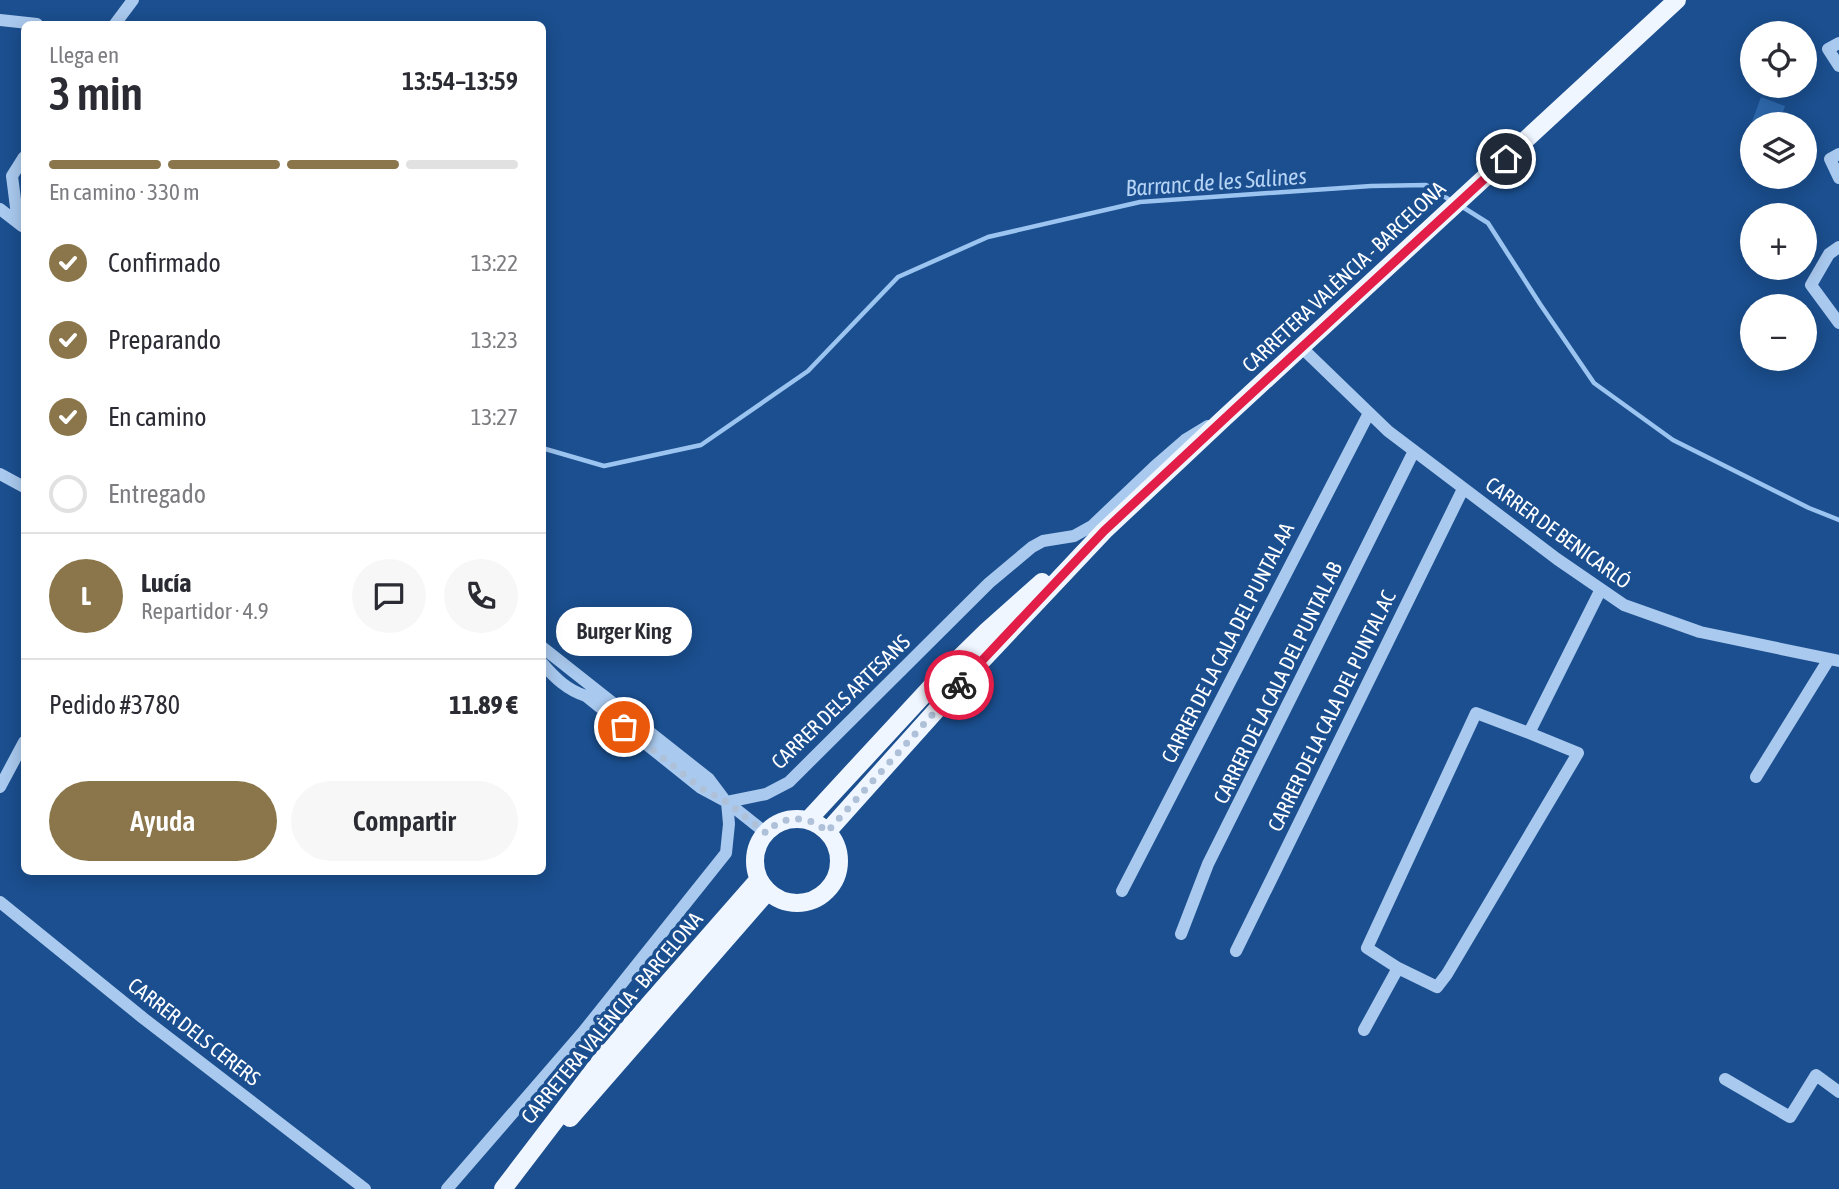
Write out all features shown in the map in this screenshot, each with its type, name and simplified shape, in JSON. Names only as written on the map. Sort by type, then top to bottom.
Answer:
[{"type":"main road","name":"CARRETERA VALÈNCIA - BARCELONA","points":[[827,832],[958,686],[1104,531],[1677,0]]},
{"type":"main road","name":"CARRETERA VALÈNCIA - BARCELONA","points":[[808,820],[942,675],[987,631],[1086,543],[1104,531]]},
{"type":"main road","points":[[797,818],[808,820],[827,832],[838,850],[839,864],[829,888],[806,902],[792,902],[779,899],[763,885],[755,866],[756,852],[761,838],[771,828],[783,821],[797,818]]},
{"type":"main road","name":"CARRETERA VALÈNCIA - BARCELONA","points":[[505,1189],[609,1050],[763,885]]},
{"type":"street","points":[[117,21],[133,0]]},
{"type":"street","points":[[0,20],[21,22]]},
{"type":"street","points":[[1839,43],[1828,50],[1839,66]]},
{"type":"street","points":[[1839,154],[1830,159],[1839,178]]},
{"type":"street","points":[[21,160],[6,176],[21,226]]},
{"type":"street","points":[[0,209],[21,226]]},
{"type":"street","points":[[1839,247],[1829,254],[1811,285],[1839,323]]},
{"type":"street","name":"CARRER DE BENICARLÓ","points":[[1301,347],[1388,431],[1557,559],[1623,605],[1700,632],[1834,660]]},
{"type":"street","name":"CARRER DE LA CALA DEL PUNTAL AA","points":[[1122,891],[1369,413]]},
{"type":"street","name":"CARRER DELS ARTESANS","points":[[727,802],[766,794],[789,782],[989,583],[1032,547],[1043,541],[1074,536],[1092,526],[1185,440],[1222,420]]},
{"type":"street","name":"CARRER DE LA CALA DEL PUNTAL AB","points":[[1181,934],[1208,864],[1414,451]]},
{"type":"street","points":[[0,474],[21,485]]},
{"type":"street","name":"CARRER DE LA CALA DEL PUNTAL AC","points":[[1236,951],[1464,489]]},
{"type":"street","points":[[1530,733],[1601,589]]},
{"type":"street","points":[[447,1189],[583,1032],[726,853],[729,824],[727,802],[709,779],[546,650]]},
{"type":"street","points":[[1756,777],[1834,660]]},
{"type":"street","points":[[546,665],[560,675],[576,674]]},
{"type":"street","points":[[546,667],[573,692],[586,696],[701,788],[727,802],[766,833]]},
{"type":"street","points":[[1476,713],[1578,753],[1454,963],[1437,987],[1398,968],[1367,948],[1476,713]]},
{"type":"street","points":[[0,787],[21,748]]},
{"type":"street","name":"CARRER DELS CERERS","points":[[0,902],[143,1018],[365,1189]]},
{"type":"street","points":[[1364,1030],[1398,968]]},
{"type":"street","points":[[1725,1079],[1790,1117],[1816,1075],[1839,1092]]},
{"type":"shaded area","points":[[1761,98],[1785,106],[1783,112],[1756,112]]},
{"type":"waterway","name":"Barranc de les Salines","points":[[546,449],[604,466],[701,445],[808,371],[898,277],[988,237],[1140,202],[1371,186],[1426,185],[1453,202]]},
{"type":"waterway","name":"Barranc de les Salines","points":[[1461,206],[1488,223],[1594,383],[1673,440],[1809,508],[1839,520]]},
{"type":"way so far","points":[[624,727],[701,788],[727,802],[766,833],[783,821],[797,818],[811,821],[827,832],[959,685]]},
{"type":"place","name":"Burger King","points":[[624,727]]},
{"type":"route","points":[[959,685],[1104,531],[1506,159]]}]
